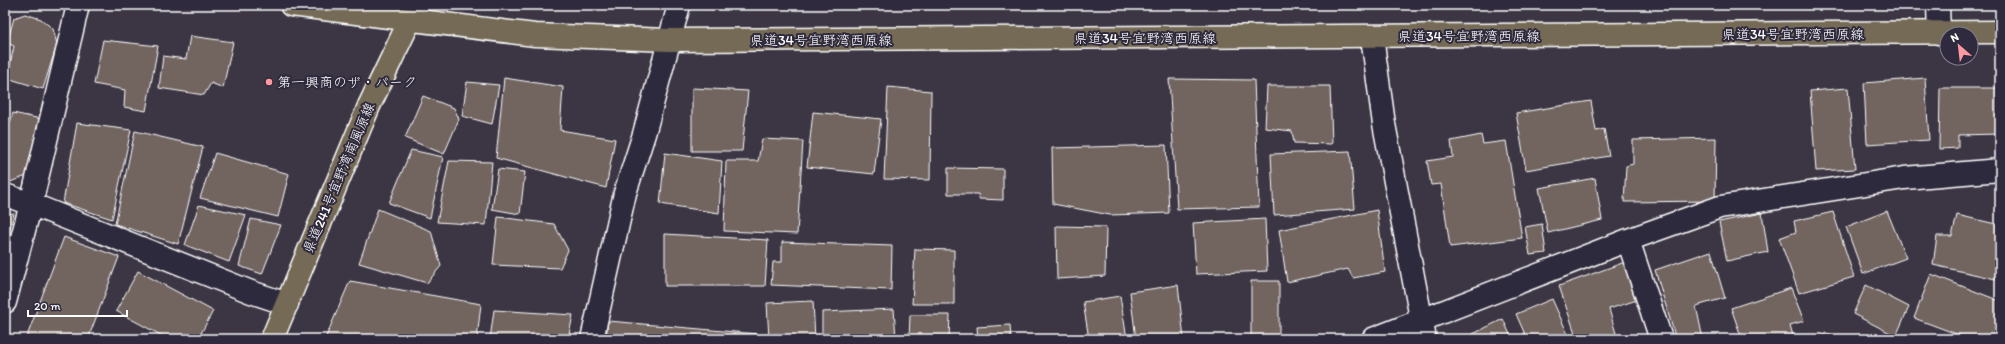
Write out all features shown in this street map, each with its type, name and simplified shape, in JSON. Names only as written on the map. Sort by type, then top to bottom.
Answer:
[{"type":"main road","name":"県道34号宜野湾西原線","points":[[291,5],[414,12],[535,35],[669,40],[1939,33]]},
{"type":"main road","name":"県道241号宜野湾南風原線","points":[[272,339],[369,106],[414,12]]},
{"type":"main road","name":"県道34号宜野湾西原線","points":[[1979,32],[2000,32]]},
{"type":"street","points":[[5,302],[31,204],[78,5]]},
{"type":"street","points":[[592,339],[625,193],[644,134],[679,5]]},
{"type":"street","points":[[1938,5],[1939,33]]},
{"type":"street","points":[[1372,37],[1384,124],[1423,330]]},
{"type":"street","points":[[1373,339],[1423,330],[1628,240],[1720,207],[1904,178],[2000,170]]},
{"type":"street","points":[[5,195],[251,292],[287,304]]},
{"type":"street","points":[[1628,240],[1661,339]]},
{"type":"building","points":[[710,5],[850,5],[709,9]]},
{"type":"building","points":[[25,14],[41,19],[53,29],[57,44],[43,89],[7,78],[14,46],[7,43],[14,18]]},
{"type":"building","points":[[190,36],[233,42],[223,88],[211,83],[204,95],[159,88],[163,56],[186,59]]},
{"type":"building","points":[[103,40],[158,46],[146,111],[124,107],[125,90],[94,84]]},
{"type":"building","points":[[504,78],[563,87],[560,130],[615,139],[606,188],[496,158]]},
{"type":"building","points":[[1925,78],[1929,140],[1867,144],[1864,83]]},
{"type":"building","points":[[1169,79],[1254,80],[1259,207],[1177,209]]},
{"type":"building","points":[[467,82],[499,85],[492,124],[462,116]]},
{"type":"building","points":[[1267,86],[1330,86],[1332,144],[1294,143],[1292,131],[1265,128]]},
{"type":"building","points":[[888,87],[931,91],[930,180],[884,179]]},
{"type":"building","points":[[692,88],[748,91],[742,151],[692,151]]},
{"type":"building","points":[[1848,88],[1855,169],[1816,171],[1810,91]]},
{"type":"building","points":[[1940,88],[2000,88],[2000,134],[1958,135],[1958,148],[1939,149]]},
{"type":"building","points":[[423,96],[454,108],[459,119],[444,154],[405,138]]},
{"type":"building","points":[[1591,101],[1596,131],[1604,129],[1609,156],[1526,170],[1516,113]]},
{"type":"building","points":[[813,112],[881,119],[874,174],[807,167]]},
{"type":"building","points":[[13,113],[41,119],[29,175],[10,182],[5,181],[5,122],[10,123]]},
{"type":"building","points":[[77,123],[131,130],[112,219],[63,203]]},
{"type":"building","points":[[135,131],[203,147],[178,244],[115,224]]},
{"type":"building","points":[[1481,135],[1483,144],[1506,141],[1522,238],[1450,247],[1441,184],[1431,185],[1427,161],[1453,157],[1451,141]]},
{"type":"building","points":[[1716,138],[1715,201],[1624,202],[1626,166],[1633,164],[1633,140]]},
{"type":"building","points":[[762,139],[803,141],[797,234],[724,231],[726,161],[758,161]]},
{"type":"building","points":[[1166,145],[1169,213],[1110,215],[1053,204],[1052,148]]},
{"type":"building","points":[[411,150],[443,157],[430,218],[389,203]]},
{"type":"building","points":[[1350,151],[1355,209],[1274,215],[1271,154]]},
{"type":"building","points":[[215,153],[289,174],[278,217],[200,198]]},
{"type":"building","points":[[665,153],[722,161],[719,213],[660,204]]},
{"type":"building","points":[[449,161],[492,162],[486,225],[437,222]]},
{"type":"building","points":[[948,168],[1003,169],[1003,200],[979,199],[978,194],[948,194]]},
{"type":"building","points":[[498,169],[525,172],[520,214],[492,209]]},
{"type":"building","points":[[1595,178],[1602,220],[1548,233],[1539,188]]},
{"type":"building","points":[[199,205],[246,215],[229,262],[185,245]]},
{"type":"building","points":[[378,209],[431,231],[441,266],[427,283],[359,263]]},
{"type":"building","points":[[1377,210],[1385,272],[1353,278],[1348,269],[1287,282],[1279,230]]},
{"type":"building","points":[[1887,211],[1906,258],[1863,274],[1846,227]]},
{"type":"building","points":[[5,212],[14,214],[5,246]]},
{"type":"building","points":[[1833,212],[1854,277],[1799,293],[1779,238],[1796,232],[1794,221]]},
{"type":"building","points":[[1762,213],[1768,252],[1727,261],[1719,222]]},
{"type":"building","points":[[1957,215],[2000,225],[2000,280],[1933,265],[1937,236],[1952,236]]},
{"type":"building","points":[[498,217],[554,224],[568,250],[560,268],[493,265]]},
{"type":"building","points":[[251,219],[281,225],[262,274],[239,266]]},
{"type":"building","points":[[1265,219],[1267,271],[1196,274],[1193,223]]},
{"type":"building","points":[[1542,224],[1546,253],[1530,255],[1525,227]]},
{"type":"building","points":[[1056,226],[1106,227],[1105,276],[1057,279]]},
{"type":"building","points":[[665,234],[768,240],[765,286],[665,286]]},
{"type":"building","points":[[64,237],[119,257],[88,339],[26,339]]},
{"type":"building","points":[[782,242],[892,246],[891,290],[771,285],[773,262],[782,262]]},
{"type":"building","points":[[915,249],[954,250],[954,304],[912,304]]},
{"type":"building","points":[[1711,251],[1725,298],[1696,306],[1703,339],[1676,339],[1655,270]]},
{"type":"building","points":[[1625,262],[1640,299],[1609,309],[1617,337],[1577,339],[1559,286]]},
{"type":"building","points":[[138,271],[213,311],[198,339],[168,339],[116,311]]},
{"type":"building","points":[[1931,274],[2000,301],[2000,330],[1996,339],[1970,339],[1914,318]]},
{"type":"building","points":[[350,281],[481,304],[477,339],[325,339]]},
{"type":"building","points":[[1251,281],[1279,281],[1279,339],[1251,339]]},
{"type":"building","points":[[1178,285],[1184,339],[1136,339],[1130,292]]},
{"type":"building","points":[[1866,285],[1909,307],[1896,336],[1853,314]]},
{"type":"building","points":[[1791,288],[1804,321],[1790,325],[1794,339],[1742,339],[1731,308]]},
{"type":"building","points":[[1120,296],[1127,339],[1089,339],[1083,302]]},
{"type":"building","points":[[1552,299],[1570,339],[1527,339],[1516,314]]},
{"type":"building","points":[[813,301],[815,339],[769,339],[767,303]]},
{"type":"building","points":[[894,309],[896,339],[822,339],[822,312]]},
{"type":"building","points":[[494,310],[573,315],[568,339],[490,339]]},
{"type":"building","points":[[910,315],[950,315],[949,339],[909,339]]},
{"type":"building","points":[[1503,319],[1512,339],[1473,339],[1471,335]]},
{"type":"building","points":[[608,321],[758,334],[758,339],[606,339]]},
{"type":"building","points":[[1010,325],[1011,339],[978,339],[977,327]]},
{"type":"building","points":[[1825,332],[1838,339],[1821,339]]},
{"type":"place","name":"第一興商のザ・パーク","points":[[269,82]]}]
